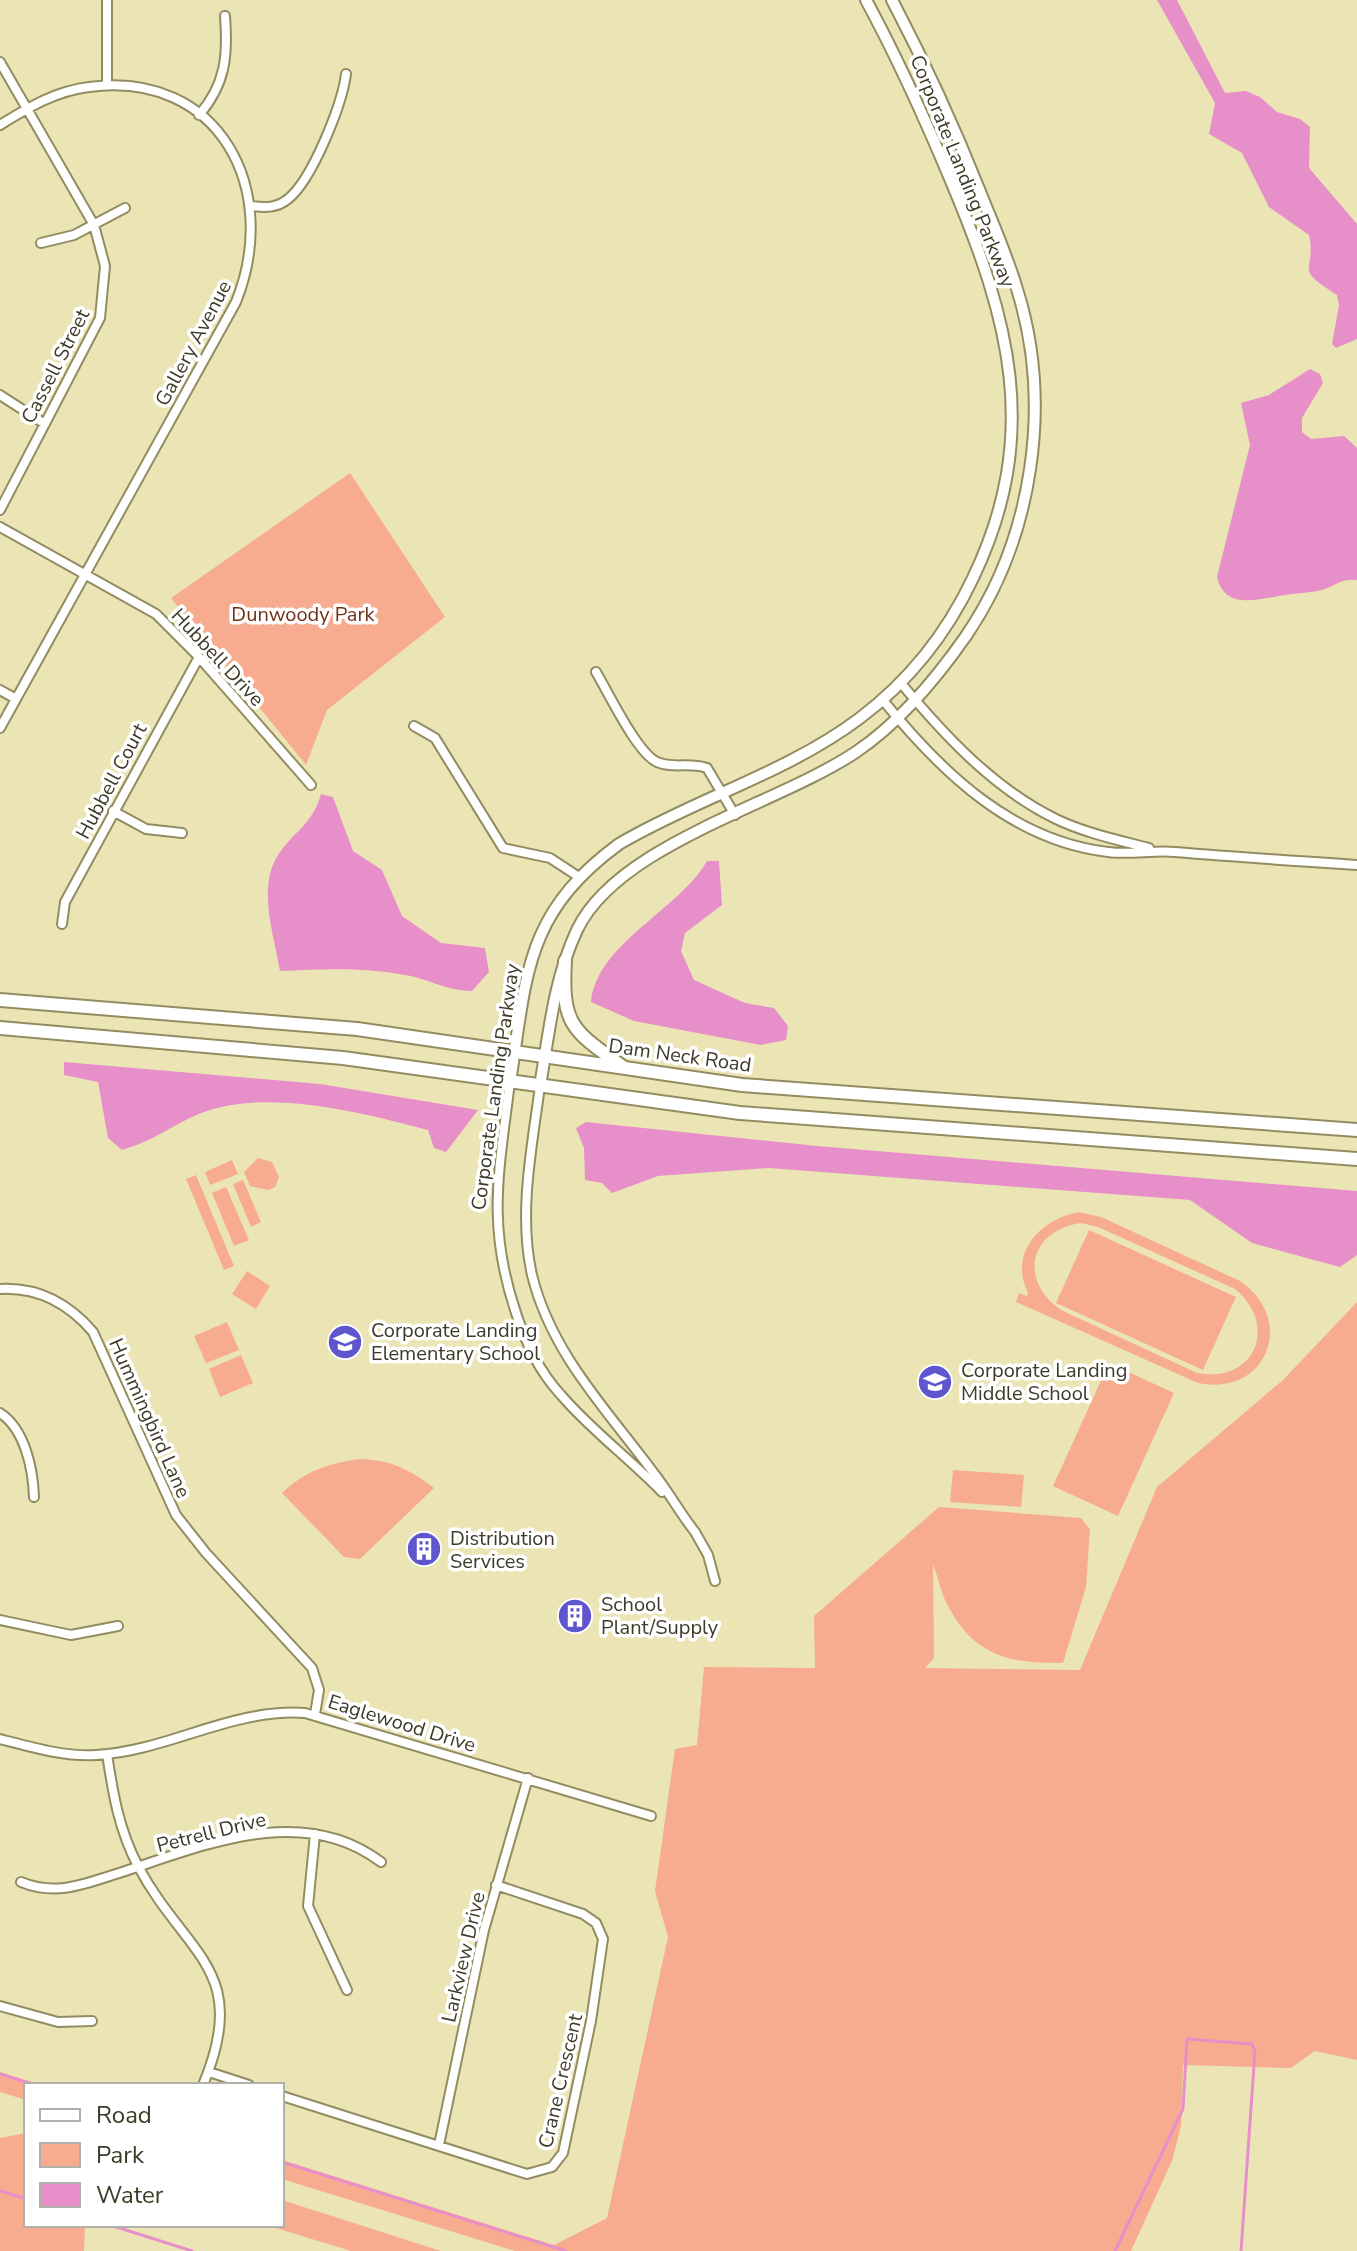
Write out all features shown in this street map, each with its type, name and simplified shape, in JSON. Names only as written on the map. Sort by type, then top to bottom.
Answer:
[{"type":"main road","points":[[565,961],[565,1000],[573,1025],[586,1042],[626,1068]]},
{"type":"main road","name":"Dam Neck Road","points":[[0,1000],[298,1023],[742,1085],[1357,1130]]},
{"type":"main road","points":[[0,1028],[291,1053],[740,1113],[1357,1159]]},
{"type":"street","points":[[107,0],[107,85]]},
{"type":"street","name":"Corporate Landing Parkway","points":[[676,1507],[561,1395],[533,1359],[526,1342],[500,1259],[495,1218],[510,1082],[536,941],[544,921],[579,877],[635,835],[838,734],[900,682],[946,626],[981,561],[1006,478],[1012,411],[1008,349],[992,285],[923,114],[866,0]]},
{"type":"street","name":"Corporate Landing Parkway","points":[[715,1581],[701,1543],[568,1358],[539,1298],[532,1273],[526,1216],[527,1184],[540,1086],[565,961],[587,913],[622,876],[830,768],[859,750],[897,717],[915,700],[972,628],[998,579],[1023,502],[1034,426],[1031,357],[1017,289],[943,104],[892,0]]},
{"type":"street","points":[[199,115],[224,74],[228,50],[225,16]]},
{"type":"street","name":"Cassell Street","points":[[0,62],[94,225],[105,266],[100,318],[0,510]]},
{"type":"street","points":[[252,206],[275,206],[295,192],[334,122],[346,74]]},
{"type":"street","name":"Gallery Avenue","points":[[0,125],[67,91],[107,85],[151,90],[199,115],[219,134],[238,161],[252,206],[249,263],[236,302],[0,728]]},
{"type":"street","points":[[923,114],[943,104]]},
{"type":"street","points":[[41,243],[59,240],[125,208]]},
{"type":"street","points":[[0,395],[45,424]]},
{"type":"street","name":"Hubbell Drive","points":[[0,527],[156,614],[199,657],[311,785]]},
{"type":"street","name":"Hubbell Court","points":[[62,924],[65,902],[199,657]]},
{"type":"street","points":[[596,672],[651,759],[667,765],[691,763],[704,767],[735,815]]},
{"type":"street","points":[[900,682],[977,765],[1036,809],[1089,832],[1162,851]]},
{"type":"street","points":[[0,690],[16,699]]},
{"type":"street","points":[[882,699],[952,775],[1009,818],[1050,837],[1110,853],[1162,851],[1357,865]]},
{"type":"street","points":[[414,726],[435,738],[503,848],[550,858],[579,877]]},
{"type":"street","points":[[113,811],[146,829],[182,833]]},
{"type":"street","name":"Hummingbird Lane","points":[[0,1289],[25,1290],[49,1297],[73,1311],[93,1332],[176,1515],[206,1553],[312,1668],[319,1690],[315,1714]]},
{"type":"street","points":[[0,1413],[11,1421],[21,1443],[32,1474],[34,1497]]},
{"type":"street","points":[[0,1620],[71,1635],[118,1626]]},
{"type":"street","name":"Eaglewood Drive","points":[[0,1739],[58,1753],[107,1754],[250,1715],[285,1712],[315,1714],[651,1816]]},
{"type":"street","points":[[107,1754],[118,1818],[138,1867],[203,1956],[217,1987],[221,2028],[204,2083]]},
{"type":"street","name":"Larkview Drive","points":[[439,2145],[496,1885],[528,1778]]},
{"type":"street","name":"Petrell Drive","points":[[21,1882],[59,1890],[260,1833],[315,1834],[353,1845],[381,1862]]},
{"type":"street","points":[[315,1834],[308,1906],[347,1990]]},
{"type":"street","name":"Crane Crescent","points":[[284,2097],[527,2174],[552,2167],[563,2153],[594,2007],[603,1939],[596,1923],[583,1914],[496,1885]]},
{"type":"street","points":[[0,2006],[58,2022],[92,2021]]},
{"type":"street","points":[[209,2072],[243,2083]]},
{"type":"green space","name":"Dunwoody Park","points":[[350,473],[445,617],[327,710],[306,765],[171,598]]},
{"type":"green space","points":[[258,1158],[272,1162],[279,1177],[275,1187],[268,1190],[250,1186],[244,1172]]},
{"type":"green space","points":[[232,1160],[238,1174],[210,1185],[205,1172]]},
{"type":"green space","points":[[196,1175],[234,1266],[224,1270],[186,1179]]},
{"type":"green space","points":[[243,1180],[261,1222],[251,1227],[233,1184]]},
{"type":"green space","points":[[226,1187],[249,1240],[234,1246],[212,1193]]},
{"type":"green space","points":[[1079,1212],[1101,1217],[1240,1281],[1257,1297],[1267,1315],[1270,1334],[1266,1352],[1257,1367],[1242,1378],[1222,1384],[1198,1383],[1016,1302],[1019,1293],[1027,1296],[1028,1293],[1022,1264],[1025,1251],[1041,1230]],"holes":[[[1081,1223],[1098,1227],[1235,1289],[1248,1303],[1256,1319],[1258,1334],[1254,1349],[1246,1361],[1234,1370],[1217,1374],[1197,1373],[1061,1310],[1047,1298],[1035,1271],[1035,1258],[1040,1246],[1063,1228]]]},
{"type":"green space","points":[[1089,1230],[1236,1297],[1203,1370],[1056,1303]]},
{"type":"green space","points":[[247,1271],[270,1286],[256,1309],[232,1294]]},
{"type":"green space","points":[[1357,1302],[1357,2060],[1315,2051],[1291,2068],[1183,2065],[1181,2126],[1172,2161],[1131,2251],[515,2251],[284,2180],[284,2161],[554,2245],[607,2218],[668,1937],[655,1891],[675,1749],[697,1745],[704,1667],[815,1668],[814,1616],[939,1507],[1081,1518],[1090,1529],[1086,1587],[1063,1663],[1024,1661],[992,1652],[966,1633],[945,1600],[933,1565],[934,1658],[925,1668],[1080,1670],[1157,1487],[1283,1380]]},
{"type":"green space","points":[[227,1322],[239,1350],[206,1363],[194,1336]]},
{"type":"green space","points":[[241,1355],[253,1383],[220,1397],[209,1369]]},
{"type":"green space","points":[[1109,1363],[1174,1393],[1118,1516],[1053,1486]]},
{"type":"green space","points":[[360,1459],[399,1467],[434,1488],[360,1559],[344,1557],[282,1493],[318,1469]]},
{"type":"green space","points":[[953,1470],[1024,1475],[1021,1507],[950,1502]]},
{"type":"green space","points":[[0,2072],[36,2083],[24,2083],[24,2099],[0,2092]]},
{"type":"green space","points":[[24,2133],[24,2227],[85,2227],[84,2251],[0,2251],[0,2138]]},
{"type":"green space","points":[[284,2201],[441,2251],[351,2251],[273,2227],[284,2227]]},
{"type":"water","points":[[1157,0],[1177,0],[1225,93],[1246,91],[1260,97],[1277,112],[1300,119],[1310,127],[1309,168],[1357,224],[1357,339],[1336,348],[1332,344],[1339,305],[1337,295],[1310,273],[1309,235],[1269,207],[1242,153],[1209,134],[1215,103]]},
{"type":"water","points":[[1310,369],[1320,374],[1323,383],[1302,418],[1302,432],[1311,439],[1344,436],[1357,448],[1357,580],[1343,581],[1313,592],[1254,600],[1235,599],[1221,588],[1217,577],[1250,445],[1241,403],[1269,395]]},
{"type":"water","points":[[321,794],[333,797],[353,851],[382,870],[402,916],[441,943],[485,948],[489,972],[472,991],[374,971],[280,971],[269,912],[272,868],[278,855],[313,813]]},
{"type":"water","points":[[707,861],[719,861],[722,905],[685,933],[681,951],[694,980],[745,1003],[774,1008],[788,1026],[786,1040],[761,1045],[634,1021],[591,1002],[597,981],[608,962],[623,944],[694,879]]},
{"type":"water","points":[[64,1062],[320,1084],[478,1110],[446,1152],[434,1148],[428,1130],[344,1110],[283,1103],[225,1106],[199,1114],[122,1150],[108,1138],[98,1082],[64,1075]]},
{"type":"water","points":[[586,1122],[817,1146],[1357,1191],[1357,1255],[1340,1267],[1252,1243],[1190,1200],[769,1168],[658,1176],[612,1193],[602,1183],[585,1180],[584,1148],[576,1128]]},
{"type":"waterway","points":[[1115,2251],[1183,2109],[1187,2039],[1252,2044],[1255,2051],[1241,2251]]},
{"type":"waterway","points":[[0,2074],[29,2083]]},
{"type":"waterway","points":[[284,2163],[566,2251]]},
{"type":"waterway","points":[[0,2191],[24,2198]]},
{"type":"waterway","points":[[116,2227],[192,2251]]},
{"type":"place","name":"Corporate Landing Elementary School","points":[[345,1342]]},
{"type":"place","name":"Corporate Landing Middle School","points":[[935,1382]]},
{"type":"place","name":"Distribution Services","points":[[424,1549]]},
{"type":"place","name":"School Plant/Supply","points":[[575,1616]]}]
